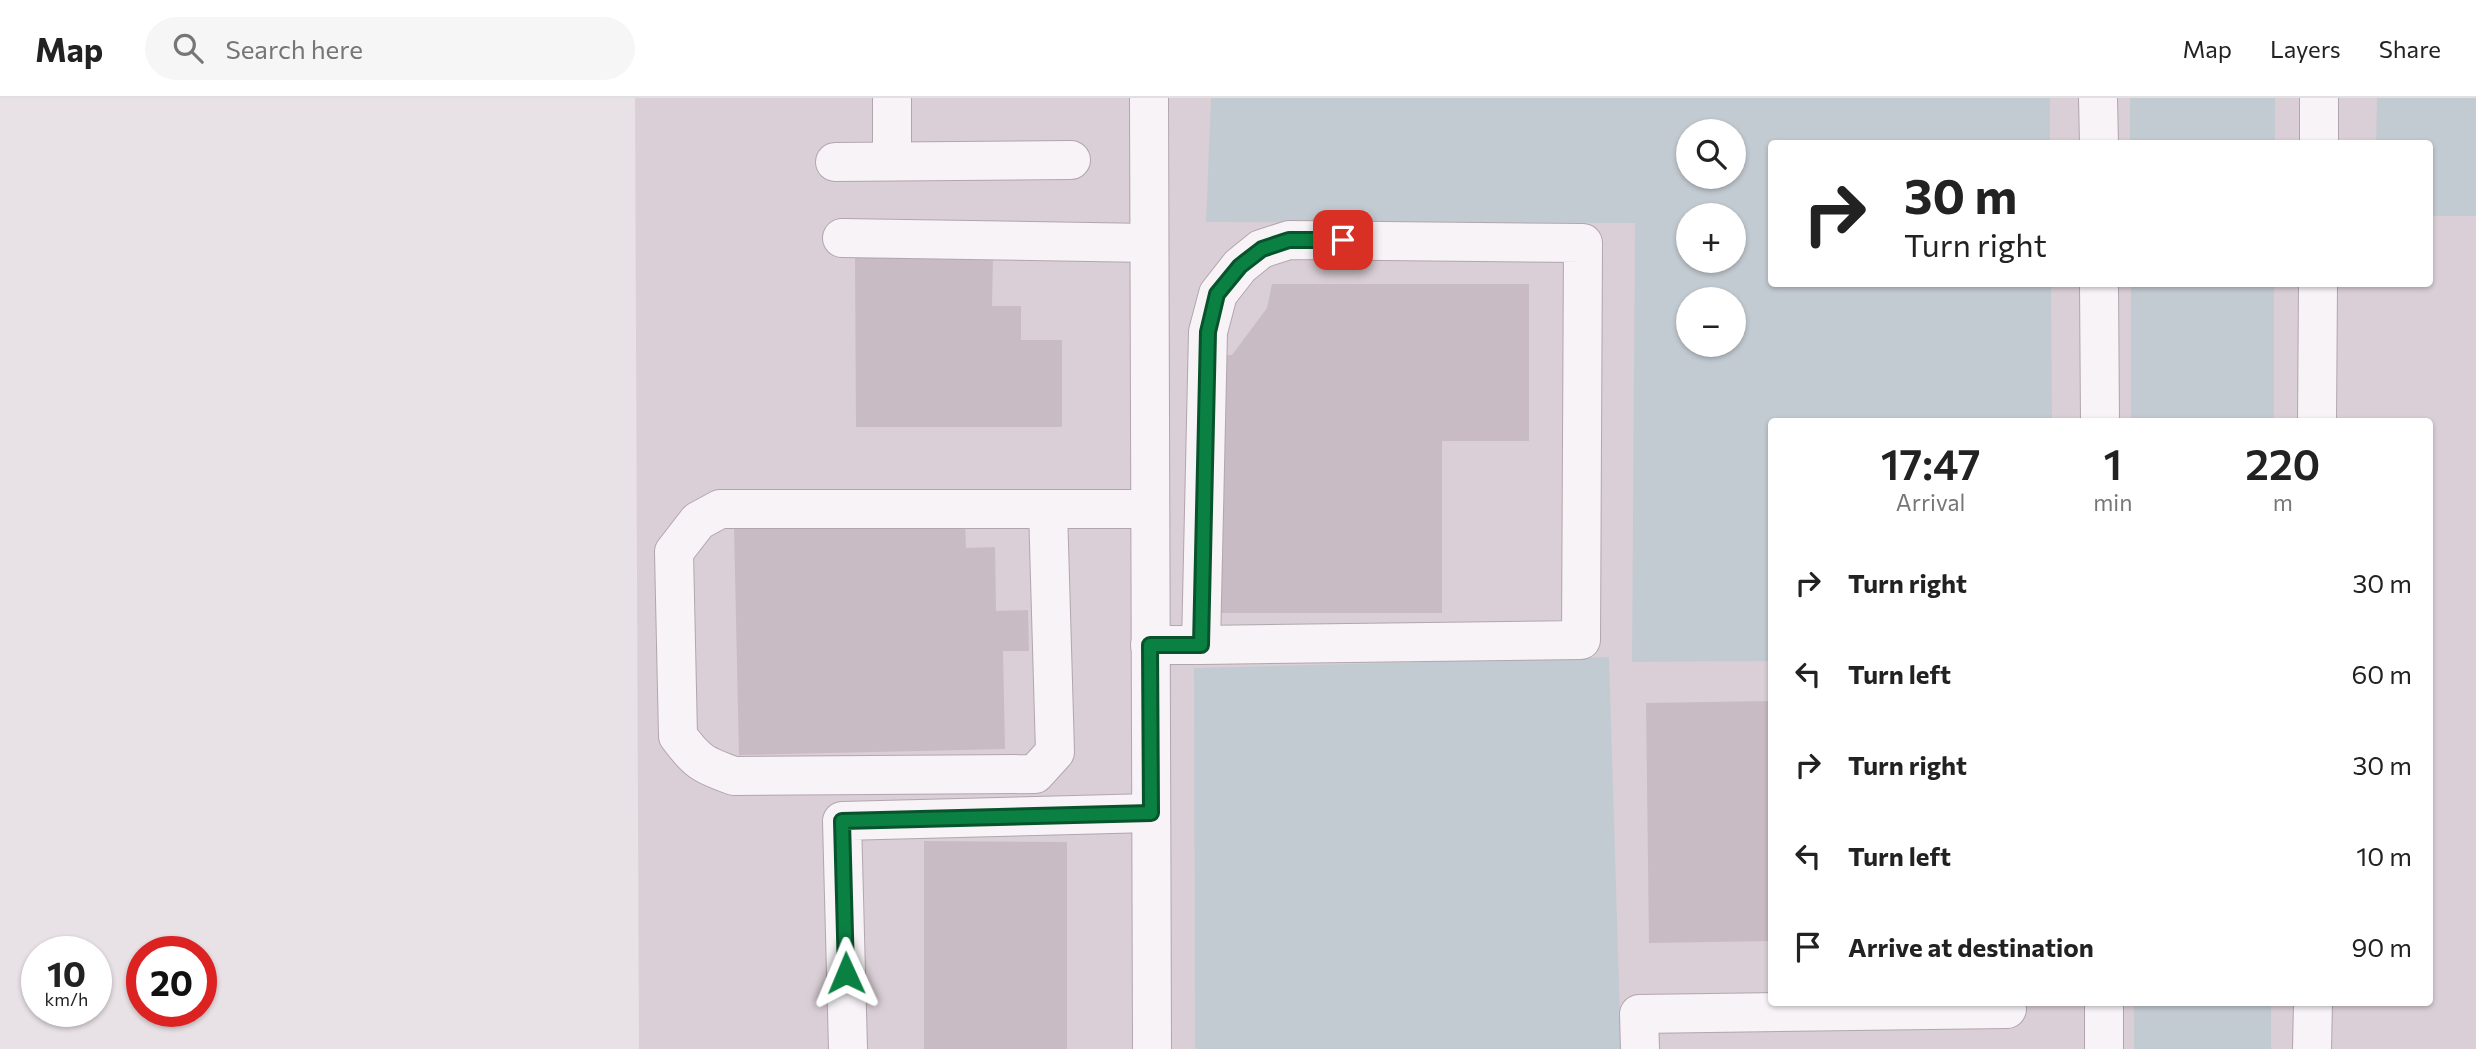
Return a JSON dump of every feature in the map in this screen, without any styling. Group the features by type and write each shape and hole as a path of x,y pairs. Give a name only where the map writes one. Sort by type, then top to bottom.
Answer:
{"street":[{"path":"892,98 892,161"},
{"path":"1149,98 1152,1049"},
{"path":"2098,98 2099,140"},
{"path":"2319,98 2319,140"},
{"path":"835,162 1071,160"},
{"path":"842,238 1149,243"},
{"path":"1150,645 1201,645 1581,640 1583,243 1289,240 1262,249 1240,266 1217,294 1208,332 1201,645"},
{"path":"2099,287 2100,418"},
{"path":"2317,418 2318,287"},
{"path":"1048,509 1055,752 1035,774 734,776 694,758 678,736 674,552 698,521 720,509 1048,509 1150,509"},
{"path":"848,1049 842,821 1151,813"},
{"path":"2104,1006 2104,1049"},
{"path":"2312,1049 2313,1006"},
{"path":"1640,1049 1639,1014 2007,1009"}],"shaded area":[{"path":"635,98 2476,98 2476,1049 639,1049"},
{"path":"1211,98 2050,98 2050,140 1768,140 1768,287 2051,287 2052,418 1768,418 1768,661 1632,662 1635,223 1206,222"},
{"path":"2130,98 2275,98 2275,140 2130,140"},
{"path":"2377,98 2476,98 2476,216 2433,216 2433,140 2376,140"},
{"path":"2131,287 2274,287 2274,418 2131,418"},
{"path":"1609,657 1621,1049 1195,1049 1194,668"},
{"path":"2134,1006 2271,1006 2271,1049 2134,1049"}],"building":[{"path":"993,255 992,306 1021,306 1021,340 1062,340 1062,427 856,427 855,256"},
{"path":"1272,284 1529,284 1529,441 1442,441 1442,613 1214,613 1213,355 1232,355 1267,308"},
{"path":"965,521 966,548 995,547 996,611 1028,610 1029,651 1003,651 1005,749 739,755 734,527"},
{"path":"1768,701 1768,941 1649,943 1646,703"},
{"path":"924,841 1067,842 1067,1049 924,1049"}],"route":[{"path":"846,973 842,821 1151,813 1150,645 1201,645 1208,332 1217,294 1240,266 1262,249 1289,240 1343,240"}]}
